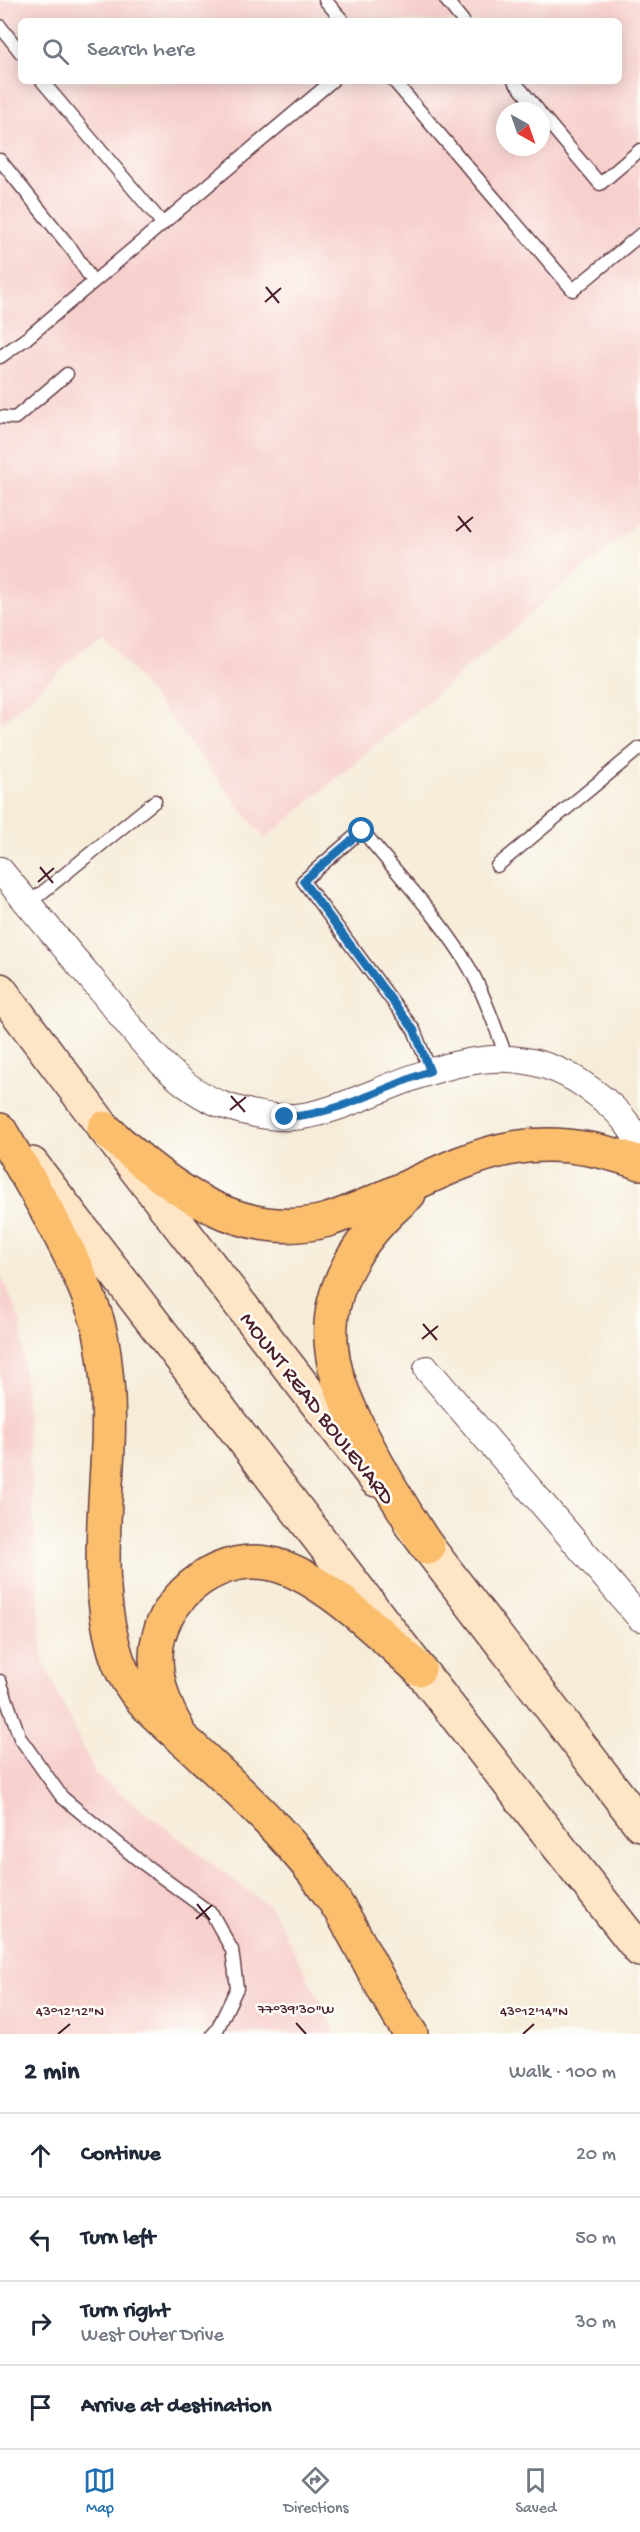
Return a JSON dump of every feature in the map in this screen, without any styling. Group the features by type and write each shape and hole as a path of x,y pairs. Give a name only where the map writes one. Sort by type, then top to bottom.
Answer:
{"highway":[{"path":"104,1128 153,1171 196,1199 229,1216 263,1225 294,1226 328,1220 450,1166 498,1149 537,1144 597,1150 640,1163"},
{"path":"0,1130 75,1269 97,1321 102,1341 108,1404 103,1564 107,1614 123,1673 140,1698 260,1812 316,1875 354,1932 408,2031"},
{"path":"428,1548 388,1486 358,1426 335,1368 331,1332 340,1281 356,1251 397,1205 450,1166"},
{"path":"193,1748 173,1722 163,1696 158,1680 157,1645 168,1616 185,1592 208,1574 222,1568 236,1564 275,1564 299,1575 361,1619 419,1670"}],"main road":[{"name":"MOUNT READ BOULEVARD","path":"0,990 640,1824"},
{"path":"0,1123 419,1670 640,1950"}],"street":[{"path":"0,870 148,1047 177,1076 206,1098 253,1114 301,1116 336,1108 430,1071 462,1062 507,1059 547,1066 577,1079 624,1119 640,1147"},
{"path":"427,1369 640,1617"}],"lane":[{"path":"325,0 340,18"},
{"path":"446,0 461,18"},
{"path":"0,26 18,49"},
{"path":"44,84 60,106 163,224"},
{"path":"0,357 27,338 328,84"},
{"path":"397,84 573,290 640,235"},
{"path":"517,84 532,102"},
{"path":"550,124 600,184 640,150"},
{"path":"0,160 73,251 93,282"},
{"path":"0,417 15,418 67,374"},
{"path":"497,866 640,748"},
{"path":"28,904 155,801"},
{"path":"430,1071 414,1030 303,881 362,831 452,941 470,969 507,1059"},
{"path":"0,1681 21,1738 62,1797 137,1859 212,1914 232,1950 237,1988 213,2034"}],"shaded area":[{"path":"0,0 640,0 640,521 265,839 102,633 0,724"},
{"path":"0,1272 21,1324 43,1661 95,1774 272,1909 337,2034 0,2034"}],"route":[{"path":"285,1117 336,1108 430,1071 414,1030 303,881 362,831"}]}
